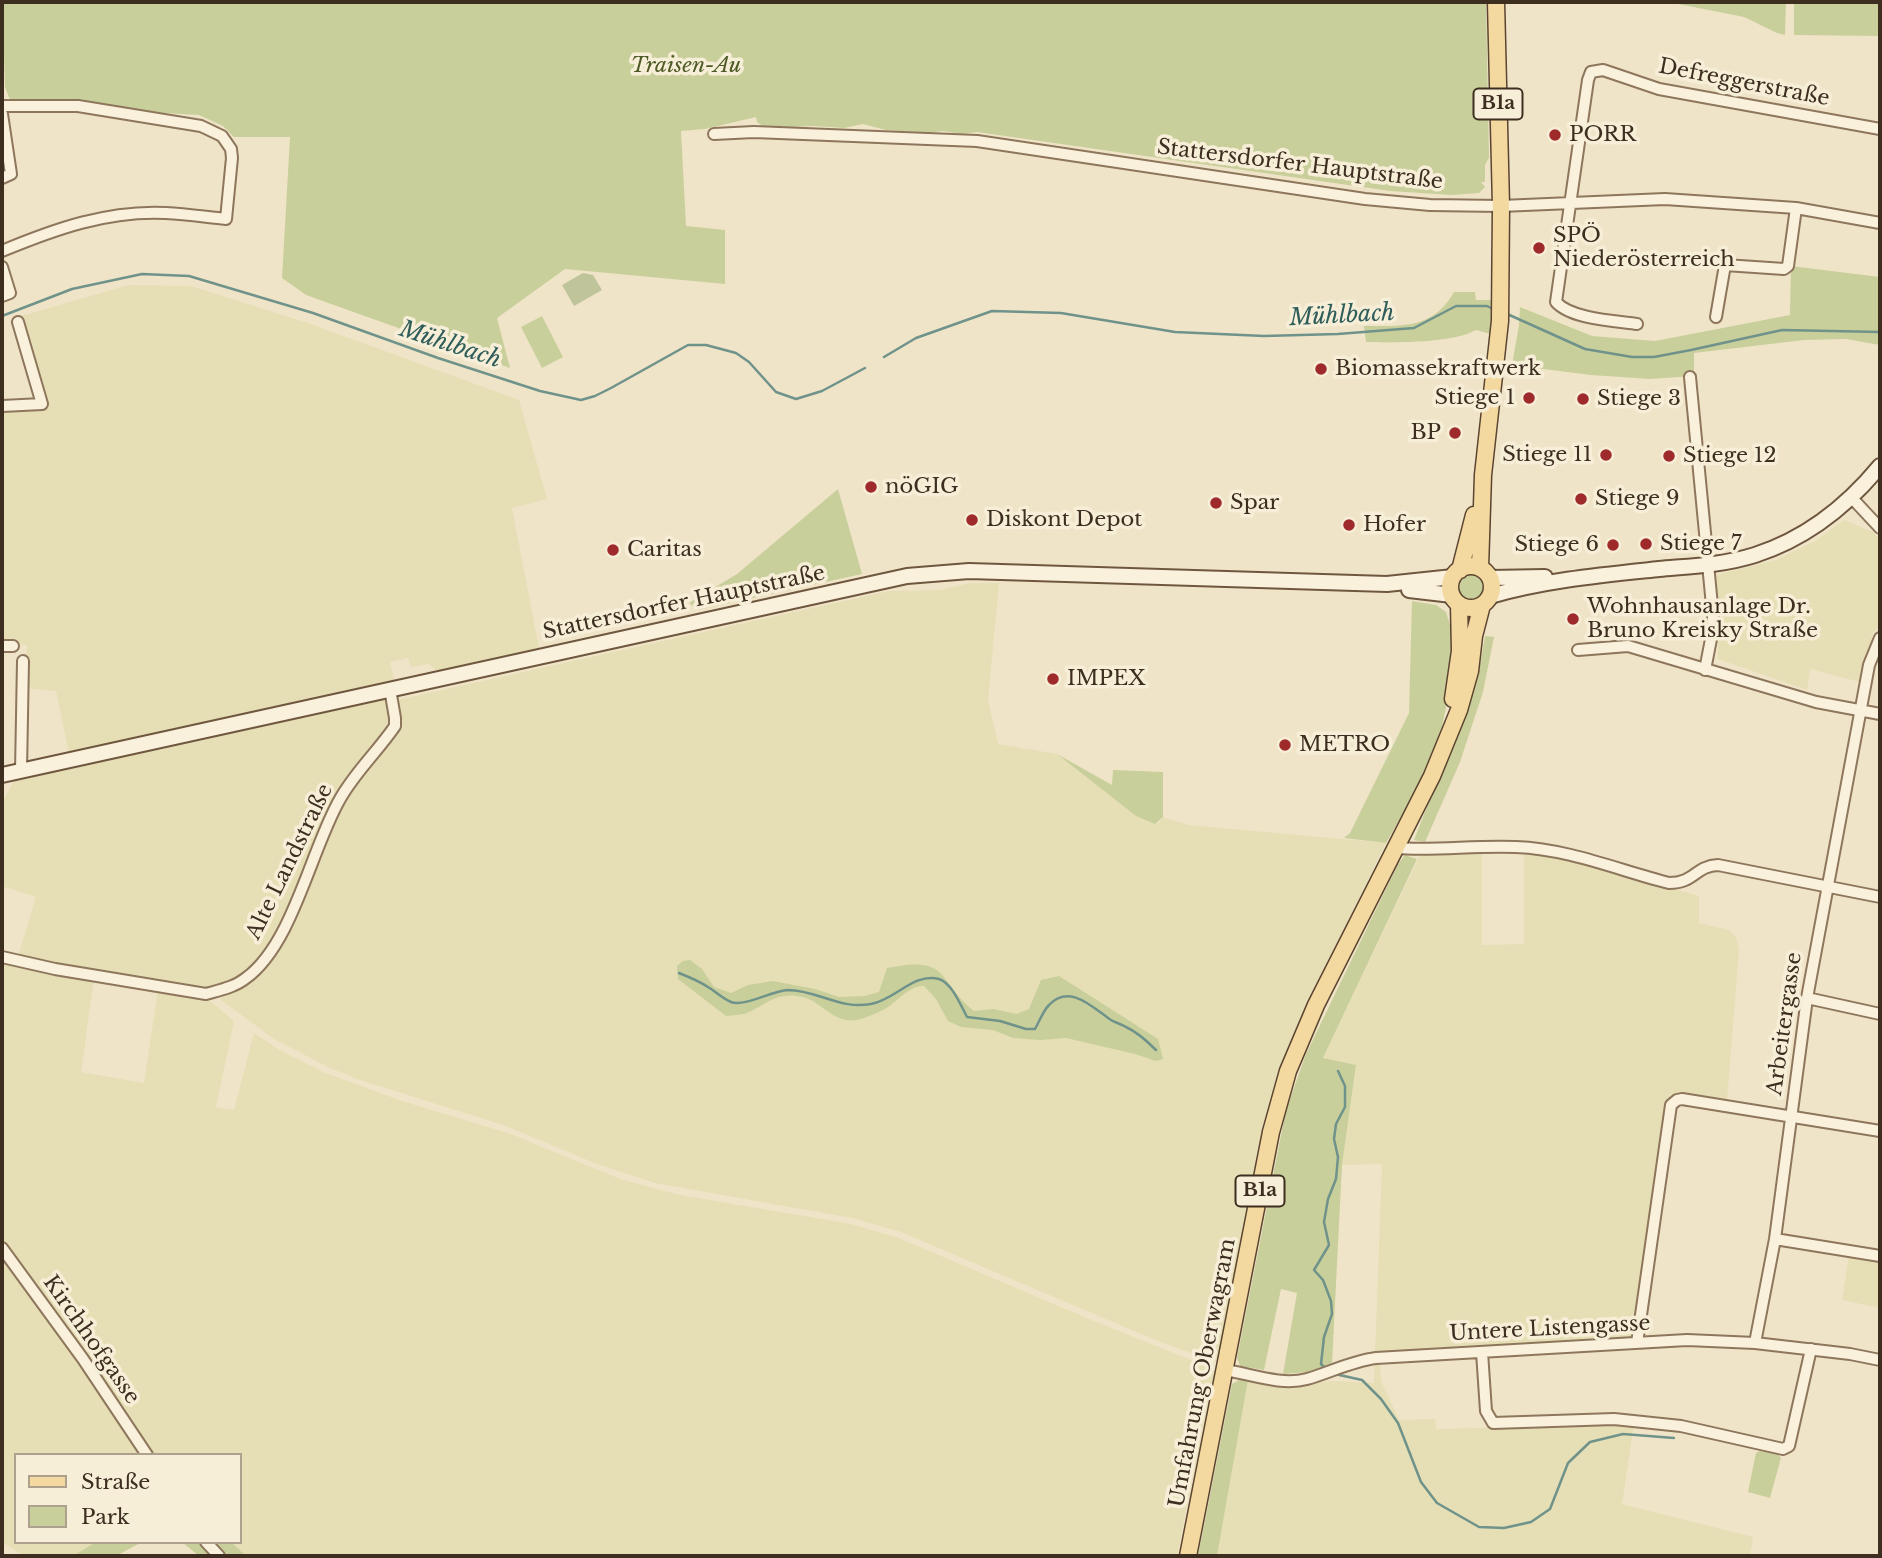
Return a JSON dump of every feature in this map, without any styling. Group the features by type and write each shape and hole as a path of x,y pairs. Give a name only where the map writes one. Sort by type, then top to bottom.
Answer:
{"main road":[{"name":"B1a","path":"1396,848 1432,776 1447,736 1470,671 1474,636 1492,584 1485,573 1483,475 1501,301 1496,2"},
{"path":"1456,599 1471,608 1561,579 1708,566 1754,555 1780,545 1824,520 1852,497 1880,466"},
{"name":"B1a","path":"1455,709 1460,651 1456,599 1451,583 1483,475"},
{"path":"1456,573 1469,566 1485,573 1561,579"},
{"name":"Stattersdorfer Hauptstraße","path":"2,775 906,576 969,571 1387,584 1456,573"},
{"name":"Stattersdorfer Hauptstraße","path":"1387,584 1456,599"},
{"name":"Umfahrung Oberwagram","path":"1188,1556 1271,1132 1288,1071 1316,1005 1396,848"}],"street":[{"name":"Defreggerstraße","path":"1570,201 1589,74 1593,71 1603,70 1659,89 1880,128"},
{"path":"2,106 78,106 201,126 222,136 231,149 232,158 226,219 165,213 107,216 51,231 2,251"},
{"path":"2,114 11,174 2,178"},
{"name":"Stattersdorfer Hauptstraße","path":"714,134 754,132 977,141 1365,199 1430,205 1501,206 1665,199 1796,208 1880,223"},
{"path":"1570,201 1556,302 1562,309 1574,314 1637,324"},
{"path":"1716,317 1725,265 1784,269 1788,266 1796,208"},
{"path":"2,267 6,295"},
{"path":"2,406 42,404 18,322"},
{"path":"1690,377 1713,616 1705,670"},
{"path":"1852,497 1880,528"},
{"name":"Arbeitergasse","path":"1755,1343 1775,1239 1807,998 1826,886 1869,665 1880,638"},
{"path":"1578,650 1628,646 1816,702 1880,714"},
{"path":"21,771 23,661"},
{"name":"Alte Landstraße","path":"2,957 55,970 206,994 245,979 269,954 291,915 339,799 357,772 395,726 390,689"},
{"path":"1396,848 1543,849 1606,863 1669,883 1680,883 1689,879 1706,865 1718,865 1880,897"},
{"path":"1807,998 1880,1014"},
{"path":"1637,1343 1671,1105 1679,1099 1880,1131"},
{"path":"1775,1239 1880,1256"},
{"name":"Kirchhofgasse","path":"2,1248 83,1359 146,1453"},
{"name":"Untere Listengasse","path":"1225,1370 1287,1380 1307,1379 1376,1358 1687,1340 1755,1343 1880,1360"},
{"path":"1482,1352 1486,1411 1493,1423 1614,1419 1681,1426 1787,1448 1811,1349"}],"shaded area":[{"path":"129,285 191,286 308,323 519,400 547,499 512,508 539,648 439,673 429,664 411,667 408,658 390,662 395,683 69,754 56,691 25,688 27,645 2,643 2,411 46,407 21,316"},
{"path":"1844,520 1873,532 1880,539 1880,626 1873,633 1860,682 1810,669 1807,690 1718,659 1716,575 1776,560 1815,541"},
{"path":"970,583 999,583 988,700 998,744 1057,754 1136,816 1158,823 1163,817 1188,825 1386,843 1307,1004 1274,1087 1217,1362 1160,1342 901,1232 852,1218 655,1183 597,1164 503,1125 357,1079 274,1039 221,1000 221,994 255,976 341,802 396,730 397,700 889,591 940,590"},
{"path":"378,698 388,701 391,724 358,767 271,943 248,972 226,984 206,989 18,957 36,897 2,886 2,803 14,781"},
{"path":"1524,852 1592,864 1699,896 1699,923 1729,930 1736,937 1739,950 1727,1101 1670,1094 1635,1340 1384,1361 1380,1366 1381,1381 1399,1420 1435,1419 1436,1429 1634,1424 1622,1504 1753,1537 1750,1556 1217,1556 1248,1380 1279,1387 1330,1381 1374,1383 1382,1164 1342,1165 1356,1066 1323,1058 1420,855 1482,853 1482,945 1524,944"},
{"path":"2,960 94,979 81,1072 144,1083 158,990 199,995 234,1021 216,1107 234,1110 254,1033 281,1051 323,1072 402,1101 511,1134 620,1179 680,1195 851,1224 896,1237 1215,1371 1177,1556 246,1556 233,1544 242,1544 242,1453 14,1453 14,1544 93,1544 73,1556 24,1556 2,1542"},
{"path":"1849,1256 1880,1261 1880,1308 1842,1300"}],"green space":[{"name":"Traisen-Au","path":"2,2 1486,2 1489,158 1485,165 1485,182 1481,182 1485,187 1479,193 1452,195 1390,191 977,132 928,133 886,130 863,124 844,128 772,128 764,127 757,122 756,117 705,129 681,131 686,226 725,230 725,284 565,269 497,318 510,368 306,295 282,278 290,137 234,137 223,126 199,115 110,105 10,100 5,87"},
{"path":"1668,2 1786,2 1785,35 1744,17"},
{"path":"1794,2 1880,2 1880,36 1794,35"},
{"path":"1791,266 1880,277 1880,345 1846,339 1804,340 1694,353 1694,376 1650,379 1512,365 1520,307 1592,336 1655,341 1790,315"},
{"path":"583,273 593,275 602,290 574,306 562,285"},
{"path":"1454,292 1475,292 1476,300 1490,300 1495,306 1494,335 1476,330 1438,340 1366,342 1364,326 1404,325 1427,319 1446,304"},
{"path":"542,316 563,357 542,368 521,327"},
{"path":"838,489 862,574 698,610 689,603 737,574"},
{"path":"1471,575 1480,578 1483,587 1480,596 1471,599 1462,596 1459,587 1462,578"},
{"path":"1412,601 1436,605 1446,612 1456,644 1452,680 1442,726 1423,778 1386,843 1344,838 1350,833 1409,713"},
{"path":"1485,636 1494,637 1483,692 1460,762 1425,842 1414,840 1478,676"},
{"path":"1057,754 1112,785 1113,770 1163,772 1163,817 1155,824 1136,816"},
{"path":"1405,855 1417,859 1323,1058 1356,1065 1342,1165 1332,1364 1308,1372 1283,1374 1297,1293 1281,1289 1264,1370 1240,1366 1237,1358 1286,1110 1306,1054 1398,864"},
{"path":"690,960 702,969 714,987 731,993 748,985 773,981 815,989 839,997 865,996 879,992 887,968 922,965 932,967 940,973 974,1011 993,1009 1017,1014 1029,1009 1041,980 1059,976 1158,1039 1163,1059 1156,1061 1066,1038 1013,1038 993,1030 961,1027 948,1021 936,999 924,986 907,992 883,1010 857,1020 842,1019 810,1000 794,996 779,997 747,1013 726,1016 678,979 677,966"},
{"path":"1241,1379 1248,1380 1217,1556 1198,1556 1232,1384"},
{"path":"1760,1451 1778,1454 1781,1458 1770,1498 1748,1492 1756,1453"},
{"path":"93,1544 138,1544 116,1556 73,1556"},
{"path":"184,1544 233,1544 246,1556 199,1556"}],"waterway":[{"name":"Mühlbach","path":"2,316 72,289 142,274 189,276 313,313 540,391 581,400 611,388 688,345 706,345 736,353 749,362 776,392 796,399 822,391 865,368"},
{"name":"Mühlbach","path":"884,357 916,338 992,311 1061,313 1175,332 1264,336 1414,328 1456,306 1487,306 1495,310"},
{"name":"Mühlbach","path":"1505,313 1585,349 1632,357 1654,357 1782,330 1880,332"},
{"path":"679,973 701,983 728,1001 737,1003 788,990 849,1004 871,1004 921,979 939,979 952,990 967,1017 1000,1021 1026,1029 1035,1029 1047,1007 1057,999 1073,997 1134,1031 1156,1050"},
{"path":"1326,1369 1321,1364 1324,1337 1332,1314 1331,1301 1323,1280 1314,1270 1329,1245 1324,1222 1328,1199 1336,1179 1336,1124 1345,1107 1345,1086 1338,1071"},
{"path":"1335,1374 1362,1380 1381,1399 1398,1423 1421,1482 1437,1503 1479,1527 1504,1528 1531,1522 1550,1509 1568,1463 1590,1442 1623,1434 1674,1438"}],"place":[{"name":"PORR","path":"1555,135"},
{"name":"SPÖ Niederösterreich","path":"1539,248"},
{"name":"Biomassekraftwerk","path":"1321,369"},
{"name":"Stiege 1","path":"1529,398"},
{"name":"Stiege 3","path":"1583,399"},
{"name":"BP","path":"1455,433"},
{"name":"Stiege 11","path":"1606,455"},
{"name":"Stiege 12","path":"1669,456"},
{"name":"nöGIG","path":"871,487"},
{"name":"Stiege 9","path":"1581,499"},
{"name":"Spar","path":"1216,503"},
{"name":"Diskont Depot","path":"972,520"},
{"name":"Hofer","path":"1349,525"},
{"name":"Stiege 7","path":"1646,544"},
{"name":"Stiege 6","path":"1613,545"},
{"name":"Caritas","path":"613,550"},
{"name":"Wohnhausanlage Dr. Bruno Kreisky Straße","path":"1573,619"},
{"name":"IMPEX","path":"1053,679"},
{"name":"METRO","path":"1285,745"}]}
